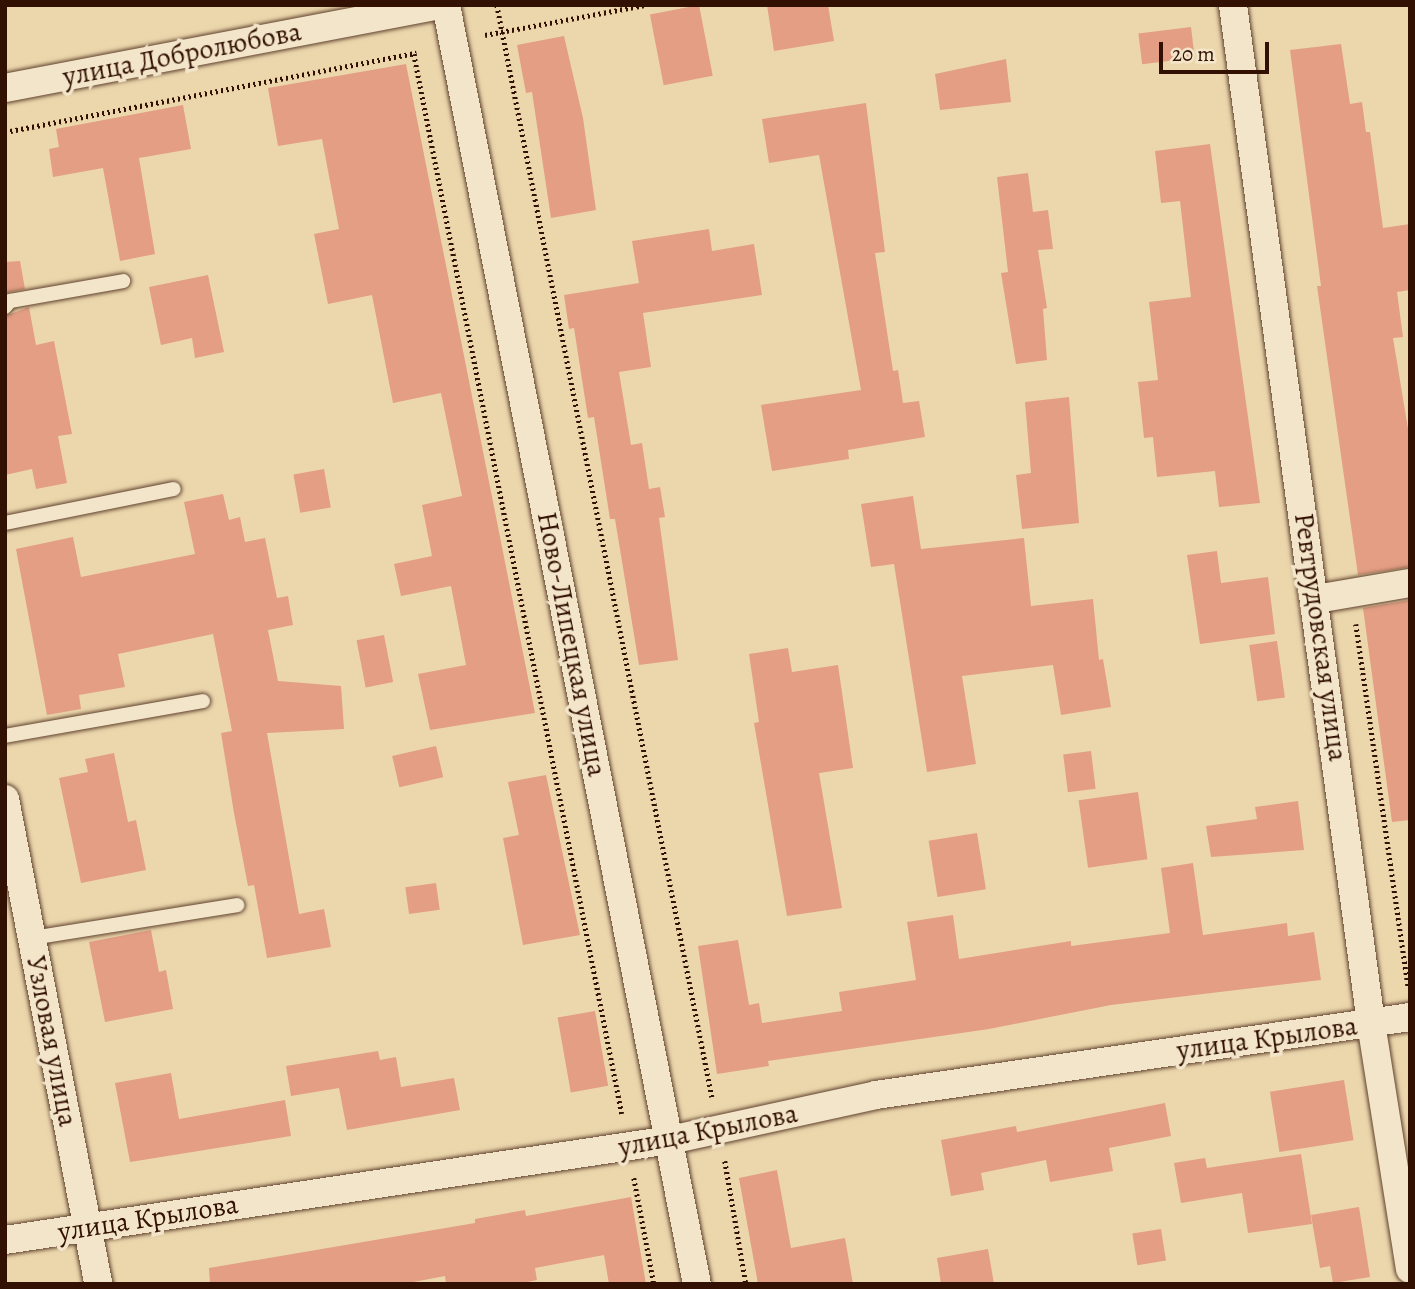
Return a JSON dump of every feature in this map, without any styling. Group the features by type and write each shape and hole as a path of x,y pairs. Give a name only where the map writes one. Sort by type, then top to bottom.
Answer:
{"street":[{"name":"Ново-Липецкая улица","path":"444,5 697,1284"},
{"name":"улица Добролюбова","path":"5,88 444,5"},
{"name":"Ревтрудовская улица","path":"1233,5 1316,599 1371,1023 1410,1269"},
{"path":"1316,599 1410,583"},
{"name":"Узловая улица","path":"5,799 98,1284"},
{"name":"улица Крылова","path":"5,1240 670,1140 876,1096 1410,1017"}],"lane":[{"path":"5,307 10,301 123,281"},
{"path":"5,523 174,489"},
{"path":"5,736 203,701"},
{"path":"32,938 237,905"}],"path":[{"path":"497,5 747,1284"},
{"path":"5,132 414,54 453,40 646,5"},
{"path":"414,54 654,1284"},
{"path":"1351,593 1410,1001"}],"building":[{"path":"699,5 713,76 664,85 650,15"},
{"path":"767,5 828,5 834,41 774,51"},
{"path":"1191,27 1195,58 1142,64 1138,33"},
{"path":"564,36 583,118 596,210 551,218 532,92 526,93 517,45"},
{"path":"1341,44 1350,104 1362,102 1366,132 1370,132 1383,228 1410,224 1410,290 1397,292 1403,337 1393,338 1410,441 1410,567 1358,575 1317,286 1321,286 1290,50"},
{"path":"1006,59 1011,102 940,110 935,74"},
{"path":"406,64 535,713 430,730 418,674 466,665 451,586 401,596 394,564 432,556 422,505 462,496 441,393 393,403 372,295 328,304 314,234 339,229 322,139 278,146 268,88"},
{"path":"866,103 885,252 875,253 893,371 898,370 903,403 919,401 925,437 848,450 849,459 772,471 761,405 861,390 819,155 769,163 762,119"},
{"path":"183,105 191,149 139,158 155,254 120,261 103,168 53,177 49,149 59,147 56,129"},
{"path":"1210,144 1260,503 1219,507 1215,471 1157,477 1153,437 1144,438 1138,382 1158,380 1149,302 1191,297 1180,201 1161,203 1155,151"},
{"path":"1028,173 1033,212 1048,210 1053,249 1038,250 1047,308 1043,309 1047,360 1016,364 1001,273 1008,272 997,177"},
{"path":"709,229 712,251 754,244 762,295 643,313 651,367 619,372 631,445 642,443 649,489 660,487 665,517 659,518 678,660 639,665 615,519 610,519 594,417 588,418 574,328 569,329 564,295 639,283 632,241"},
{"path":"20,261 25,289 5,293 5,262"},
{"path":"208,275 224,352 195,358 192,338 161,345 149,287"},
{"path":"29,307 36,345 54,341 72,434 58,436 67,483 36,489 32,469 5,475 5,316"},
{"path":"1069,397 1079,523 1022,529 1016,475 1031,473 1025,402"},
{"path":"324,469 331,507 300,513 293,474"},
{"path":"223,494 229,520 240,517 245,542 265,538 277,598 288,596 293,625 268,630 278,681 341,686 344,729 267,733 299,914 324,909 331,947 267,958 254,885 248,886 234,813 221,733 232,731 213,634 118,654 125,687 79,695 81,709 47,715 16,549 73,537 81,577 195,554 184,502"},
{"path":"913,496 921,549 1024,538 1031,606 1093,599 1099,660 1103,659 1111,707 1061,715 1053,665 962,676 976,764 927,772 894,564 871,567 861,504"},
{"path":"1217,551 1221,583 1268,577 1275,634 1200,644 1187,555"},
{"path":"1410,600 1410,820 1392,822 1363,608"},
{"path":"384,635 393,682 366,687 357,640"},
{"path":"1277,641 1285,697 1257,701 1249,645"},
{"path":"788,648 792,672 838,665 853,768 819,773 842,908 787,916 754,723 759,722 749,654"},
{"path":"436,746 443,777 399,787 392,756"},
{"path":"1091,751 1096,789 1068,792 1063,754"},
{"path":"114,753 128,822 136,820 146,870 81,883 59,778 88,772 85,759"},
{"path":"546,775 580,935 523,945 503,838 519,835 508,782"},
{"path":"1138,792 1147,859 1088,868 1079,800"},
{"path":"1298,801 1304,850 1211,857 1206,826 1257,819 1255,807"},
{"path":"977,833 986,889 938,897 929,841"},
{"path":"1193,863 1203,935 1287,923 1288,936 1314,932 1321,980 1111,1005 989,1029 768,1061 769,1066 717,1074 698,946 738,940 749,1005 759,1003 762,1023 842,1011 839,992 916,980 907,922 953,915 959,959 1071,941 1071,946 1170,933 1161,868"},
{"path":"436,883 440,910 409,914 405,887"},
{"path":"151,930 159,972 166,970 173,1009 105,1022 89,942"},
{"path":"595,1011 608,1086 571,1092 558,1018"},
{"path":"378,1051 380,1060 396,1057 401,1087 454,1078 460,1110 347,1130 339,1088 291,1096 286,1066"},
{"path":"171,1073 179,1119 285,1100 291,1136 130,1162 115,1083"},
{"path":"1344,1080 1354,1140 1279,1152 1270,1092"},
{"path":"1165,1103 1171,1136 1109,1148 1113,1171 1050,1182 1046,1160 981,1173 984,1190 951,1196 941,1140 1016,1126 1017,1132"},
{"path":"1301,1154 1312,1224 1248,1233 1242,1193 1181,1203 1174,1163 1205,1158 1207,1168"},
{"path":"777,1170 791,1248 845,1238 853,1284 758,1284 739,1178"},
{"path":"631,1197 646,1284 609,1284 604,1255 535,1268 537,1280 518,1284 446,1284 445,1276 403,1284 210,1284 209,1268 475,1223 475,1219 525,1210 526,1216"},
{"path":"1359,1207 1370,1277 1333,1283 1330,1266 1320,1268 1311,1215"},
{"path":"1161,1229 1166,1261 1137,1265 1132,1234"},
{"path":"988,1249 994,1284 941,1284 937,1258"}]}
